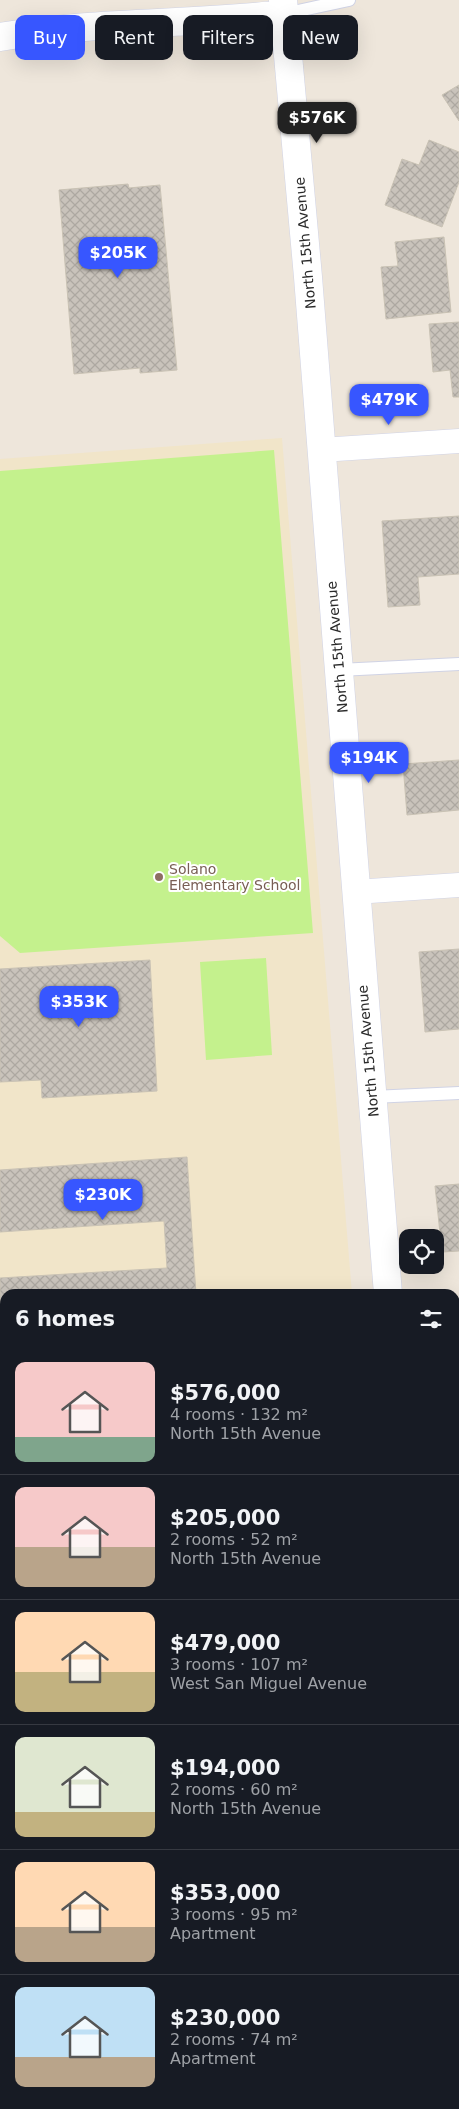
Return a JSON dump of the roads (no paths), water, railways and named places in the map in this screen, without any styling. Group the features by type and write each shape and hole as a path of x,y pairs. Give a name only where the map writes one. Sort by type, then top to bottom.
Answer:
{"street":[{"path":"0,37 68,28 232,20 284,7"},
{"name":"North 15th Avenue","path":"284,7 308,277 388,1289"},
{"path":"321,450 459,441"},
{"path":"355,892 459,885"}],"lane":[{"path":"284,7 349,0"},
{"path":"339,670 459,664"},
{"path":"372,1097 459,1093"}],"place":[{"name":"Solano Elementary School","path":"159,877"}]}
